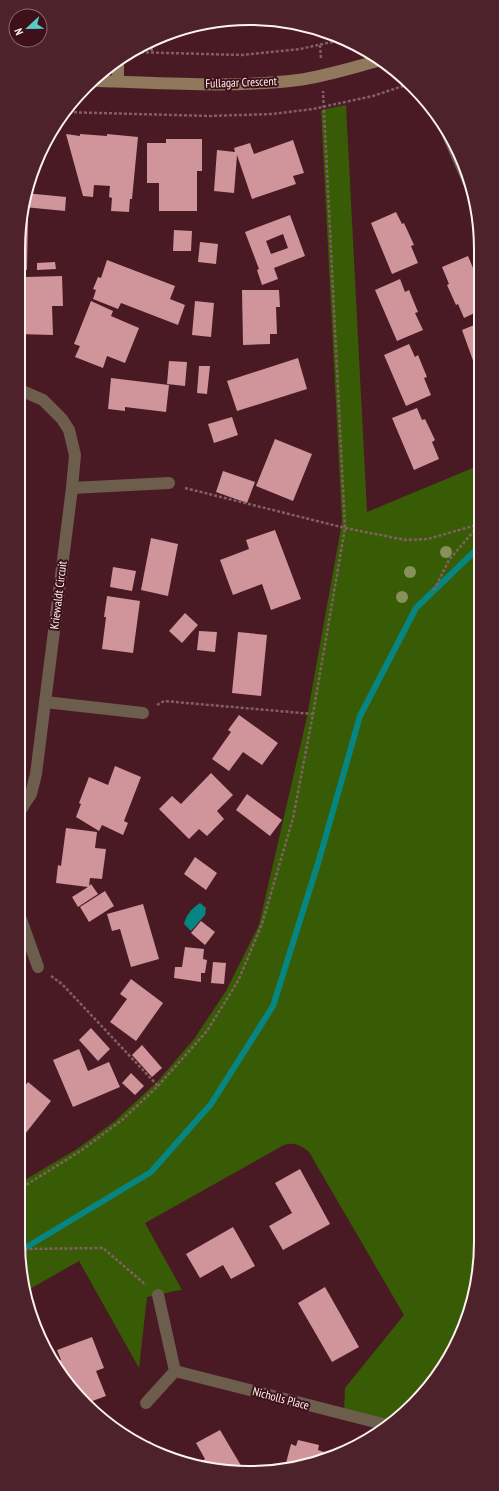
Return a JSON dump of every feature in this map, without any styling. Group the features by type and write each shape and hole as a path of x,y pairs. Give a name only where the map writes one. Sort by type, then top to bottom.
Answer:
{"street":[{"name":"Fullagar Crescent","path":"101,81 242,84 299,80 326,75 373,62"},
{"path":"118,68 118,81"},
{"name":"Kriewaldt Circuit","path":"25,392 43,400 62,419 69,430 75,455 36,774 31,794 25,803"},
{"path":"72,488 169,483"},
{"path":"45,702 143,713"},
{"path":"25,931 38,967"},
{"path":"146,1403 175,1371 158,1295"},
{"name":"Nicholls Place","path":"175,1371 380,1424"}],"path":[{"path":"142,53 242,55 300,49 334,42"},
{"path":"151,47 152,53"},
{"path":"72,112 209,116 272,114 323,107 373,96 403,86"},
{"path":"25,1186 82,1150 122,1120 158,1086 207,1031 238,981 262,924 292,818 313,714 345,528 323,107"},
{"path":"169,483 193,491 345,528 406,540 428,539 474,526"},
{"path":"434,590 450,560 474,531"},
{"path":"143,713 164,701 313,714"},
{"path":"38,967 62,984 158,1086"},
{"path":"25,1249 103,1248 158,1295"}],"green space":[{"path":"346,105 367,512 474,467 474,1256 470,1285 462,1314 444,1354 418,1390 398,1410 381,1423 344,1414 345,1388 404,1315 309,1152 300,1146 294,1144 284,1145 145,1223 182,1290 147,1297 139,1368 79,1261 30,1289 25,1256 25,1180 77,1149 115,1121 158,1081 194,1039 226,991 259,925 307,717 342,522 321,110"}],"water":[{"path":"200,903 206,908 205,915 191,931 184,924 190,912"}],"building":[{"path":"66,134 80,136 80,134 107,136 107,134 138,137 132,199 130,199 129,212 111,211 112,198 109,197 110,186 94,185 93,197 83,196"},
{"path":"166,139 202,139 202,171 197,171 197,211 159,211 159,183 147,183 147,143 166,143"},
{"path":"293,140 304,173 293,176 296,184 252,199 237,155 234,193 214,191 217,150 235,152 234,148 250,143 254,154"},
{"path":"32,194 66,197 65,211 29,207"},
{"path":"396,212 402,224 404,223 414,245 411,246 418,263 392,274 371,223"},
{"path":"290,215 305,256 274,268 278,279 262,285 257,270 259,269 245,232","holes":["283,234 288,248 271,254 266,241"]},
{"path":"28,220 27,270 25,270 25,235"},
{"path":"174,230 192,231 191,251 173,251"},
{"path":"200,242 218,244 216,264 198,262"},
{"path":"468,256 474,270 474,313 464,318 447,285 449,284 442,267"},
{"path":"107,260 175,286 170,299 185,305 178,325 121,303 118,309 93,299 96,290 93,289 98,277 101,278"},
{"path":"55,262 56,269 37,270 37,263"},
{"path":"62,276 63,306 52,306 53,335 25,334 26,277"},
{"path":"400,279 405,292 409,290 418,312 415,313 423,330 397,341 375,290"},
{"path":"242,290 279,290 280,307 276,307 277,334 270,334 270,344 243,345"},
{"path":"91,301 113,311 111,316 139,328 125,363 107,356 103,368 75,357 80,346 74,344"},
{"path":"195,301 214,303 211,337 192,335"},
{"path":"474,325 474,363 462,330"},
{"path":"409,344 415,357 418,355 427,377 424,378 431,395 406,406 384,355"},
{"path":"298,358 307,389 237,411 227,381"},
{"path":"169,361 187,362 185,386 167,384"},
{"path":"199,366 210,366 207,394 197,393"},
{"path":"111,378 169,385 166,412 125,407 125,411 108,409"},
{"path":"417,408 422,420 425,419 435,440 432,442 439,459 414,470 392,418"},
{"path":"232,417 238,435 214,443 208,424"},
{"path":"275,439 312,454 293,501 256,486"},
{"path":"223,471 255,482 247,503 216,492"},
{"path":"275,530 301,599 271,610 262,584 233,595 220,560 249,549 246,540"},
{"path":"151,538 178,544 168,596 141,590"},
{"path":"113,567 136,571 132,591 110,587"},
{"path":"107,596 140,601 133,653 102,649"},
{"path":"185,613 198,625 182,643 169,631"},
{"path":"199,631 217,632 215,652 197,650"},
{"path":"238,632 267,635 261,696 232,693"},
{"path":"239,715 278,743 262,765 243,752 229,771 212,759 231,732 228,730"},
{"path":"115,766 141,777 124,821 128,823 123,835 102,825 99,831 76,817 81,804 79,803 89,777 108,785"},
{"path":"211,773 233,795 217,811 224,819 207,836 199,829 189,839 159,809 172,796 181,804"},
{"path":"247,794 282,820 270,836 236,810"},
{"path":"66,828 97,832 95,848 106,849 102,879 90,878 89,886 91,884 98,894 78,907 72,897 88,887 56,883 58,865 61,866"},
{"path":"195,857 217,873 206,890 184,874"},
{"path":"105,891 114,906 89,922 80,907"},
{"path":"143,904 159,959 131,967 120,929 112,931 107,914"},
{"path":"201,921 215,932 205,945 191,933"},
{"path":"185,947 204,949 203,959 207,960 205,973 201,973 201,982 174,978 175,967 182,967"},
{"path":"213,962 226,963 224,984 211,983"},
{"path":"131,979 163,1003 136,1041 110,1022 127,999 120,994"},
{"path":"91,1028 110,1049 98,1061 79,1040"},
{"path":"142,1045 162,1068 152,1077 132,1055"},
{"path":"79,1049 88,1071 109,1062 120,1087 73,1107 53,1060"},
{"path":"131,1073 144,1086 135,1095 122,1083"},
{"path":"28,1082 51,1101 25,1134 25,1086"},
{"path":"300,1169 330,1224 283,1250 269,1226 292,1213 275,1183"},
{"path":"233,1227 255,1266 231,1279 223,1265 200,1278 186,1254"},
{"path":"325,1287 359,1347 332,1362 298,1303"},
{"path":"92,1337 104,1368 96,1371 106,1396 92,1401 71,1378 59,1361 61,1360 57,1350"},
{"path":"220,1430 241,1466 202,1461 205,1459 196,1443"},
{"path":"298,1440 319,1445 318,1450 326,1453 286,1463 291,1444 296,1446"}],"waterway":[{"path":"25,1248 151,1172 211,1104 273,1006 319,860 360,716 416,608 474,552"}]}
